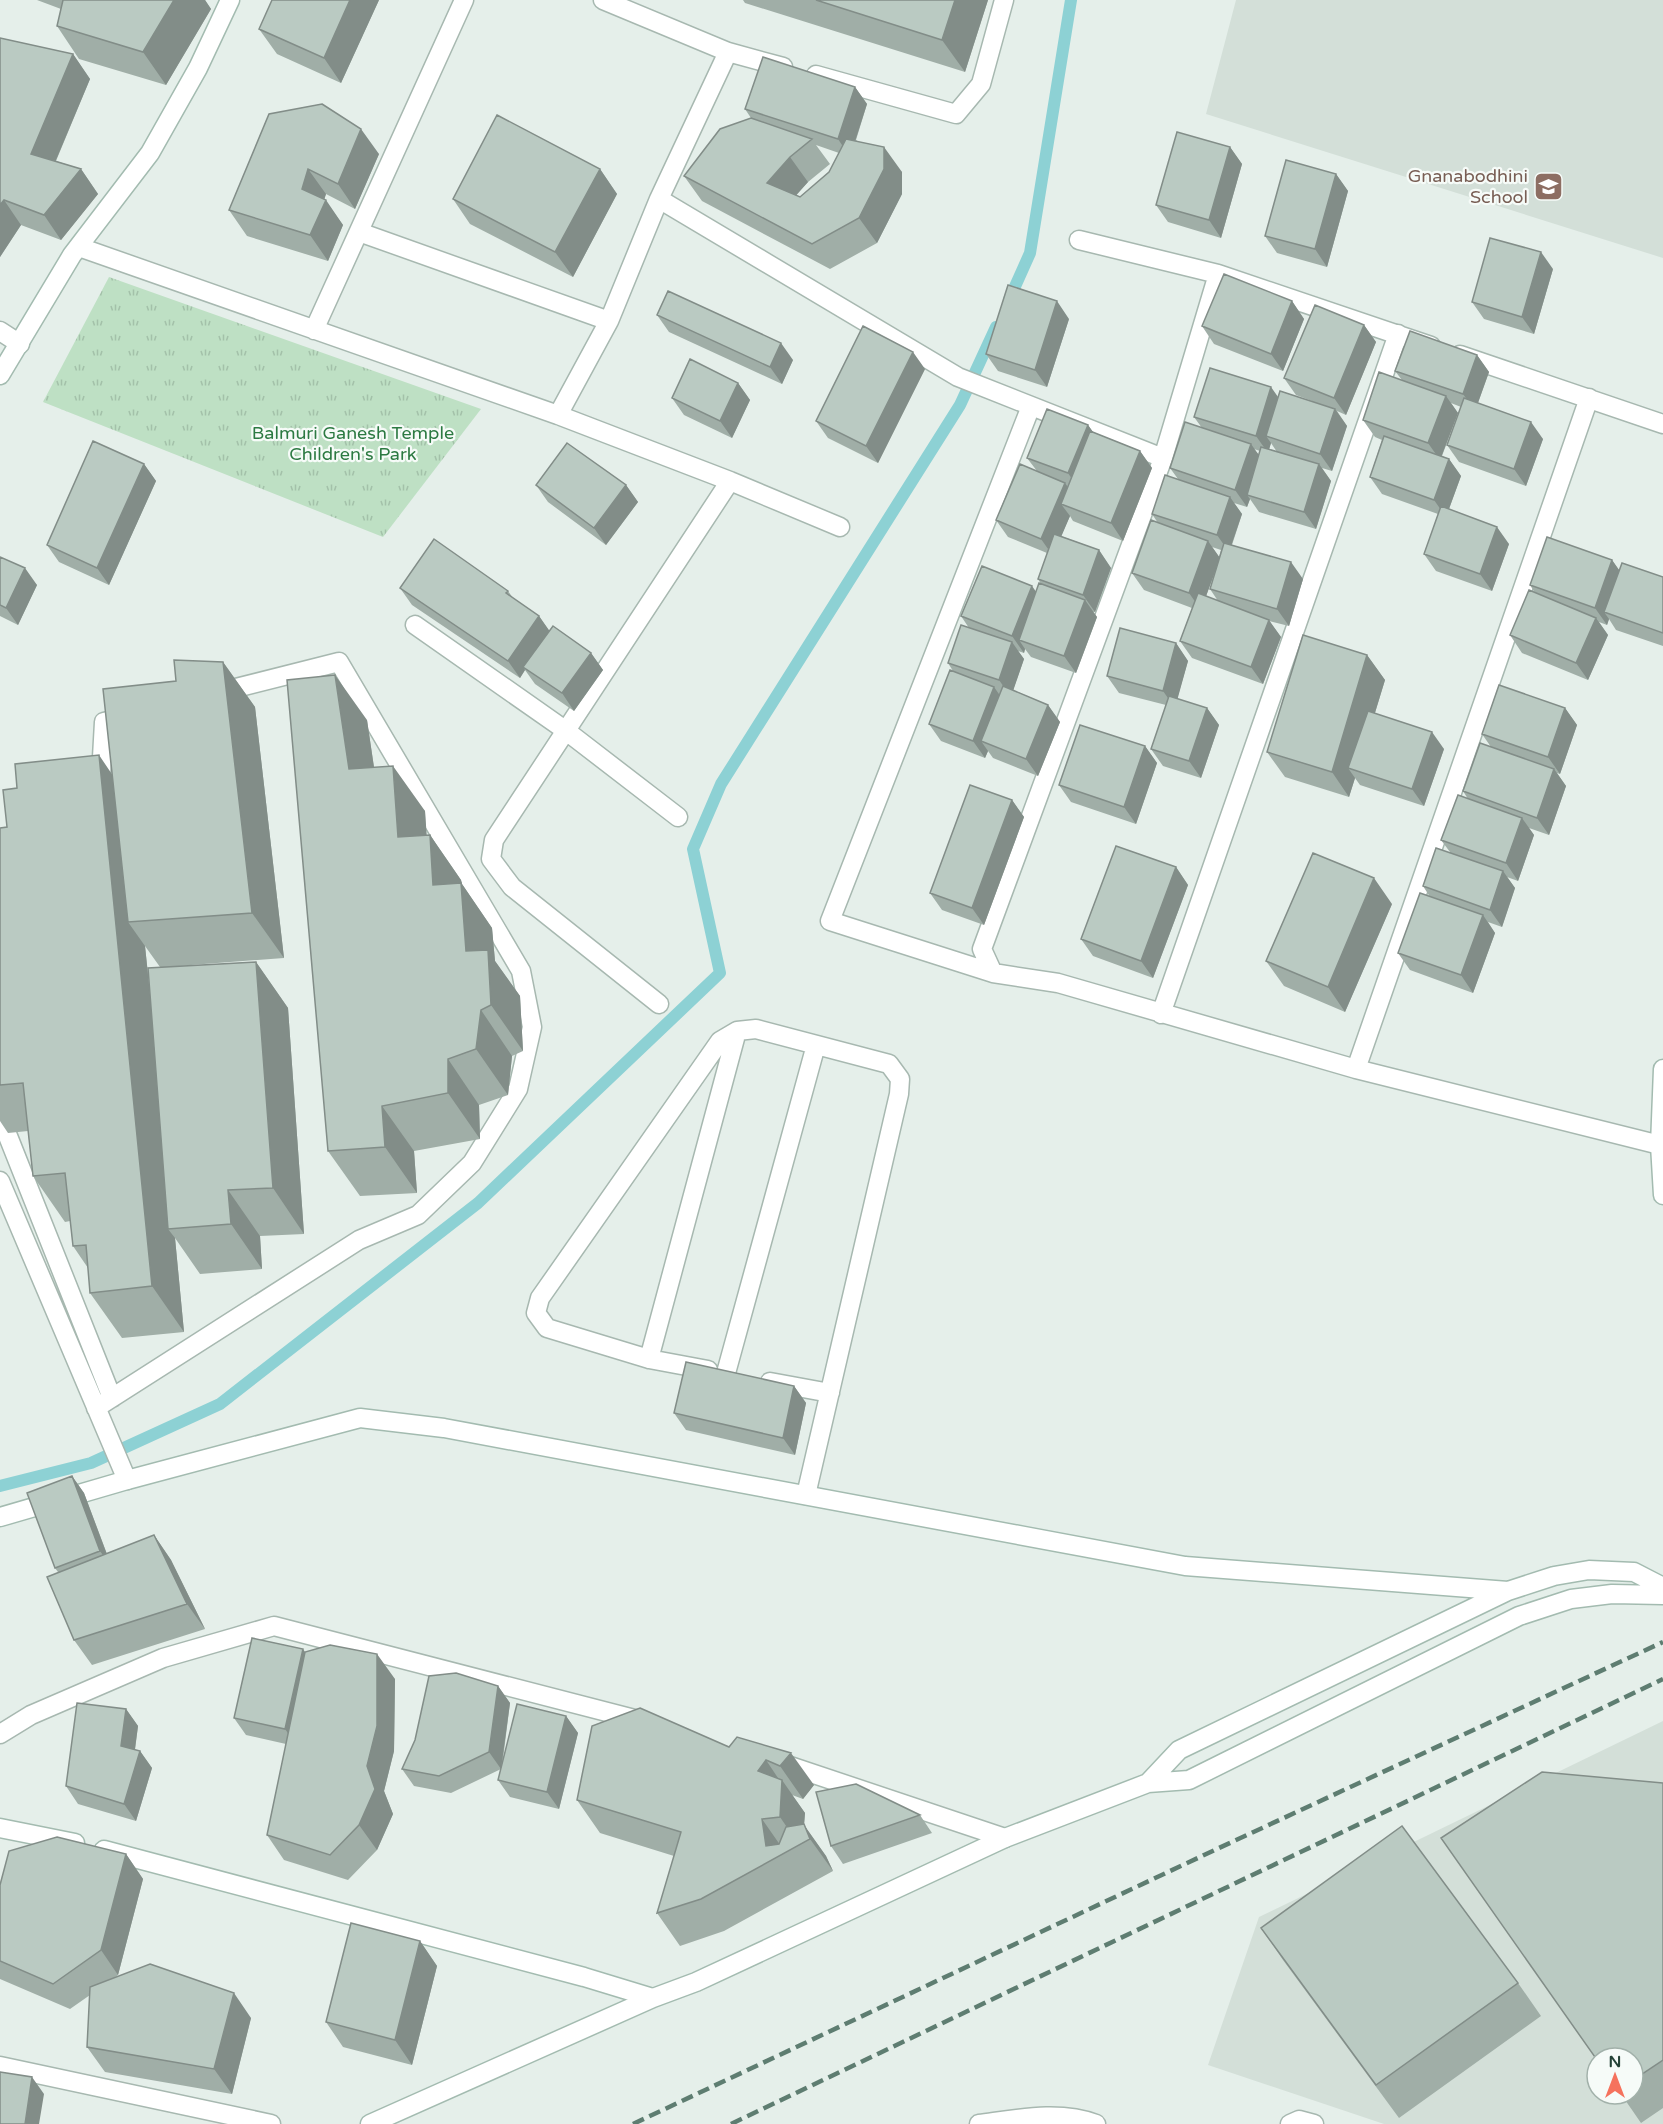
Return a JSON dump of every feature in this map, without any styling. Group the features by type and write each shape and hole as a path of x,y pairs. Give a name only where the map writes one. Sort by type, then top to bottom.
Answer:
{"street":[{"path":"0,375 79,247 150,153 198,68 231,0"},
{"path":"314,330 464,0"},
{"path":"603,0 728,52 956,114 981,84 1004,0"},
{"path":"558,415 609,321 659,199 728,52"},
{"path":"659,199 958,377 1162,458"},
{"path":"359,232 609,321"},
{"path":"1079,240 1218,274 1663,424"},
{"path":"79,247 558,415 730,481 840,527"},
{"path":"993,973 982,949 1162,458 1218,274"},
{"path":"0,331 20,344"},
{"path":"1161,1014 1398,334"},
{"path":"1356,1069 1589,398"},
{"path":"1031,406 830,921 993,973 1059,983 1356,1069 1660,1145"},
{"path":"659,1004 512,887 491,860 494,840 730,481"},
{"path":"415,625 565,730 678,817"},
{"path":"104,1403 359,1240 418,1215 472,1163 518,1089 532,1028 521,971 339,663 202,697"},
{"path":"81,786 101,775 104,722 148,711"},
{"path":"806,1495 830,1393 899,1094 900,1079 889,1064 756,1029 737,1031 720,1041 540,1298 536,1313 547,1328 649,1359 830,1393"},
{"path":"649,1359 737,1031"},
{"path":"737,1376 816,1045"},
{"path":"1663,1069 1660,1145 1663,1195"},
{"path":"0,1116 104,1403 114,1448 125,1475"},
{"path":"0,1181 104,1403"},
{"path":"0,1517 125,1475 360,1418 444,1428 1185,1566 1508,1591"},
{"path":"1148,1783 1179,1750 1508,1591 1554,1576 1589,1570 1634,1572 1663,1587"},
{"path":"370,2124 653,1998 696,1982 1005,1838 1148,1783 1189,1780 1519,1616 1571,1599 1612,1594 1663,1595"},
{"path":"0,1734 31,1715 163,1658 274,1626 659,1726"},
{"path":"760,1756 1005,1838"},
{"path":"0,1828 89,1846 584,1977 653,1998"},
{"path":"0,2066 271,2124"},
{"path":"979,2124 1033,2117 1066,2117 1096,2124"},
{"path":"1290,2124 1299,2120 1314,2124"}],"shaded area":[{"name":"Gnanabodhini School","path":"1236,0 1663,0 1663,258 1206,114"},
{"path":"1663,1721 1663,2124 1384,2124 1208,2065 1259,1917"}],"green space":[{"name":"Balmuri Ganesh Temple Children's Park","path":"109,277 481,409 383,537 43,402"}],"building":[{"path":"63,0 174,0 143,52 57,26"},
{"path":"272,0 350,0 324,58 259,29"},
{"path":"816,0 955,0 942,40"},
{"path":"0,38 73,54 31,154 81,169 44,215 4,200 0,205"},
{"path":"763,57 855,87 838,139 745,109"},
{"path":"322,104 361,129 338,184 308,169 302,189 326,200 310,235 229,210 269,114"},
{"path":"497,115 600,169 555,252 453,199"},
{"path":"751,118 812,139 790,157 767,183 800,197 829,172 846,139 884,147 884,169 859,218 812,244 684,176 720,129"},
{"path":"1177,132 1230,147 1209,220 1156,205"},
{"path":"1286,160 1336,174 1315,249 1265,236"},
{"path":"1490,238 1541,252 1522,317 1472,302"},
{"path":"1224,274 1292,301 1271,354 1202,326"},
{"path":"1008,285 1057,301 1035,370 986,354"},
{"path":"668,291 781,343 770,367 657,315"},
{"path":"1315,305 1364,325 1334,398 1284,378"},
{"path":"863,326 913,352 866,446 816,421"},
{"path":"1410,331 1477,355 1463,394 1395,371"},
{"path":"690,359 738,383 720,421 672,398"},
{"path":"1210,368 1271,387 1256,436 1194,417"},
{"path":"1379,372 1446,396 1428,443 1363,420"},
{"path":"1280,391 1335,409 1320,454 1266,436"},
{"path":"1464,398 1531,422 1514,469 1447,445"},
{"path":"1047,409 1088,425 1068,473 1027,458"},
{"path":"1185,422 1251,444 1235,490 1170,468"},
{"path":"1090,431 1140,451 1111,523 1061,504"},
{"path":"1384,436 1449,459 1434,500 1370,477"},
{"path":"93,441 144,464 97,568 47,545"},
{"path":"567,443 626,485 594,528 536,485"},
{"path":"1261,447 1319,464 1304,512 1247,495"},
{"path":"1020,464 1065,483 1041,539 996,520"},
{"path":"1165,475 1230,497 1217,535 1152,514"},
{"path":"1441,506 1497,527 1480,574 1424,554"},
{"path":"1151,520 1208,541 1189,593 1132,573"},
{"path":"1054,534 1099,550 1083,595 1038,579"},
{"path":"1547,537 1612,560 1595,608 1530,585"},
{"path":"434,539 508,591 506,593 539,616 508,661 400,588"},
{"path":"1224,543 1291,562 1277,609 1210,589"},
{"path":"0,557 25,568 6,608 0,605"},
{"path":"1622,563 1663,577 1663,633 1604,612"},
{"path":"982,566 1032,586 1012,636 961,616"},
{"path":"1039,583 1085,600 1064,656 1019,640"},
{"path":"1529,590 1596,618 1576,663 1510,635"},
{"path":"1198,593 1269,620 1251,667 1180,641"},
{"path":"961,625 1012,642 999,680 948,663"},
{"path":"553,626 591,653 562,693 523,667"},
{"path":"1120,628 1176,643 1163,691 1107,676"},
{"path":"1303,635 1367,655 1332,772 1267,752"},
{"path":"174,660 223,662 252,913 128,922 103,689 176,681"},
{"path":"950,670 994,687 973,741 929,724"},
{"path":"335,675 349,769 393,766 398,837 430,835 433,885 461,883 466,951 488,950 491,1005 481,1010 476,1049 448,1059 448,1093 382,1106 385,1147 328,1151 287,680"},
{"path":"1499,685 1565,708 1548,757 1482,734"},
{"path":"1003,686 1048,705 1026,759 981,741"},
{"path":"1169,696 1207,708 1189,761 1151,749"},
{"path":"1368,711 1432,732 1412,789 1348,768"},
{"path":"1080,725 1145,746 1124,807 1059,785"},
{"path":"1480,743 1554,769 1537,818 1463,791"},
{"path":"99,755 152,1286 90,1293 86,1245 73,1246 65,1173 33,1176 23,1083 0,1085 0,828 7,827 3,790 17,788 15,764"},
{"path":"970,785 1012,800 972,908 930,893"},
{"path":"1458,795 1522,818 1506,863 1441,840"},
{"path":"1116,846 1176,867 1141,961 1081,939"},
{"path":"1436,848 1503,871 1490,910 1423,886"},
{"path":"1313,853 1374,878 1328,987 1266,961"},
{"path":"1420,893 1483,915 1461,975 1398,953"},
{"path":"256,962 273,1188 228,1190 231,1224 168,1229 148,968"},
{"path":"686,1362 794,1386 783,1438 674,1413"},
{"path":"72,1476 100,1551 55,1568 27,1493"},
{"path":"154,1535 187,1604 74,1640 47,1577"},
{"path":"252,1638 303,1649 285,1729 234,1718"},
{"path":"330,1645 377,1654 377,1726 367,1766 375,1789 359,1825 330,1855 267,1835 305,1652"},
{"path":"456,1673 498,1686 489,1752 439,1776 402,1769 415,1740 429,1676"},
{"path":"77,1703 126,1709 121,1746 140,1751 124,1804 66,1786"},
{"path":"517,1704 566,1716 547,1792 498,1780"},
{"path":"640,1708 729,1747 737,1737 791,1753 780,1766 766,1760 758,1771 782,1780 780,1817 762,1819 766,1846 779,1844 786,1827 804,1824 810,1839 701,1899 657,1913 681,1832 577,1800 592,1726"},
{"path":"1542,1772 1663,1783 1663,2060 1645,2072 1645,2046 1587,2046 1441,1838"},
{"path":"856,1784 920,1815 831,1846 816,1792"},
{"path":"1402,1826 1518,1983 1376,2085 1261,1928"},
{"path":"57,1837 126,1854 101,1950 53,1984 0,1961 0,1885 9,1851"},
{"path":"351,1923 420,1941 395,2040 326,2022"},
{"path":"150,1964 234,1993 214,2069 87,2047 90,1987"},
{"path":"0,2072 32,2077 25,2124 0,2124"}],"waterway":[{"path":"1009,300 1030,253 1071,0"},
{"path":"0,1486 91,1463 220,1404 478,1203 720,973 693,849 721,784 960,405 996,327"}],"railway":[{"path":"633,2124 1663,1642"},
{"path":"731,2124 1663,1679"}],"place":[{"name":"Gnanabodhini School","path":"1549,186"}]}
